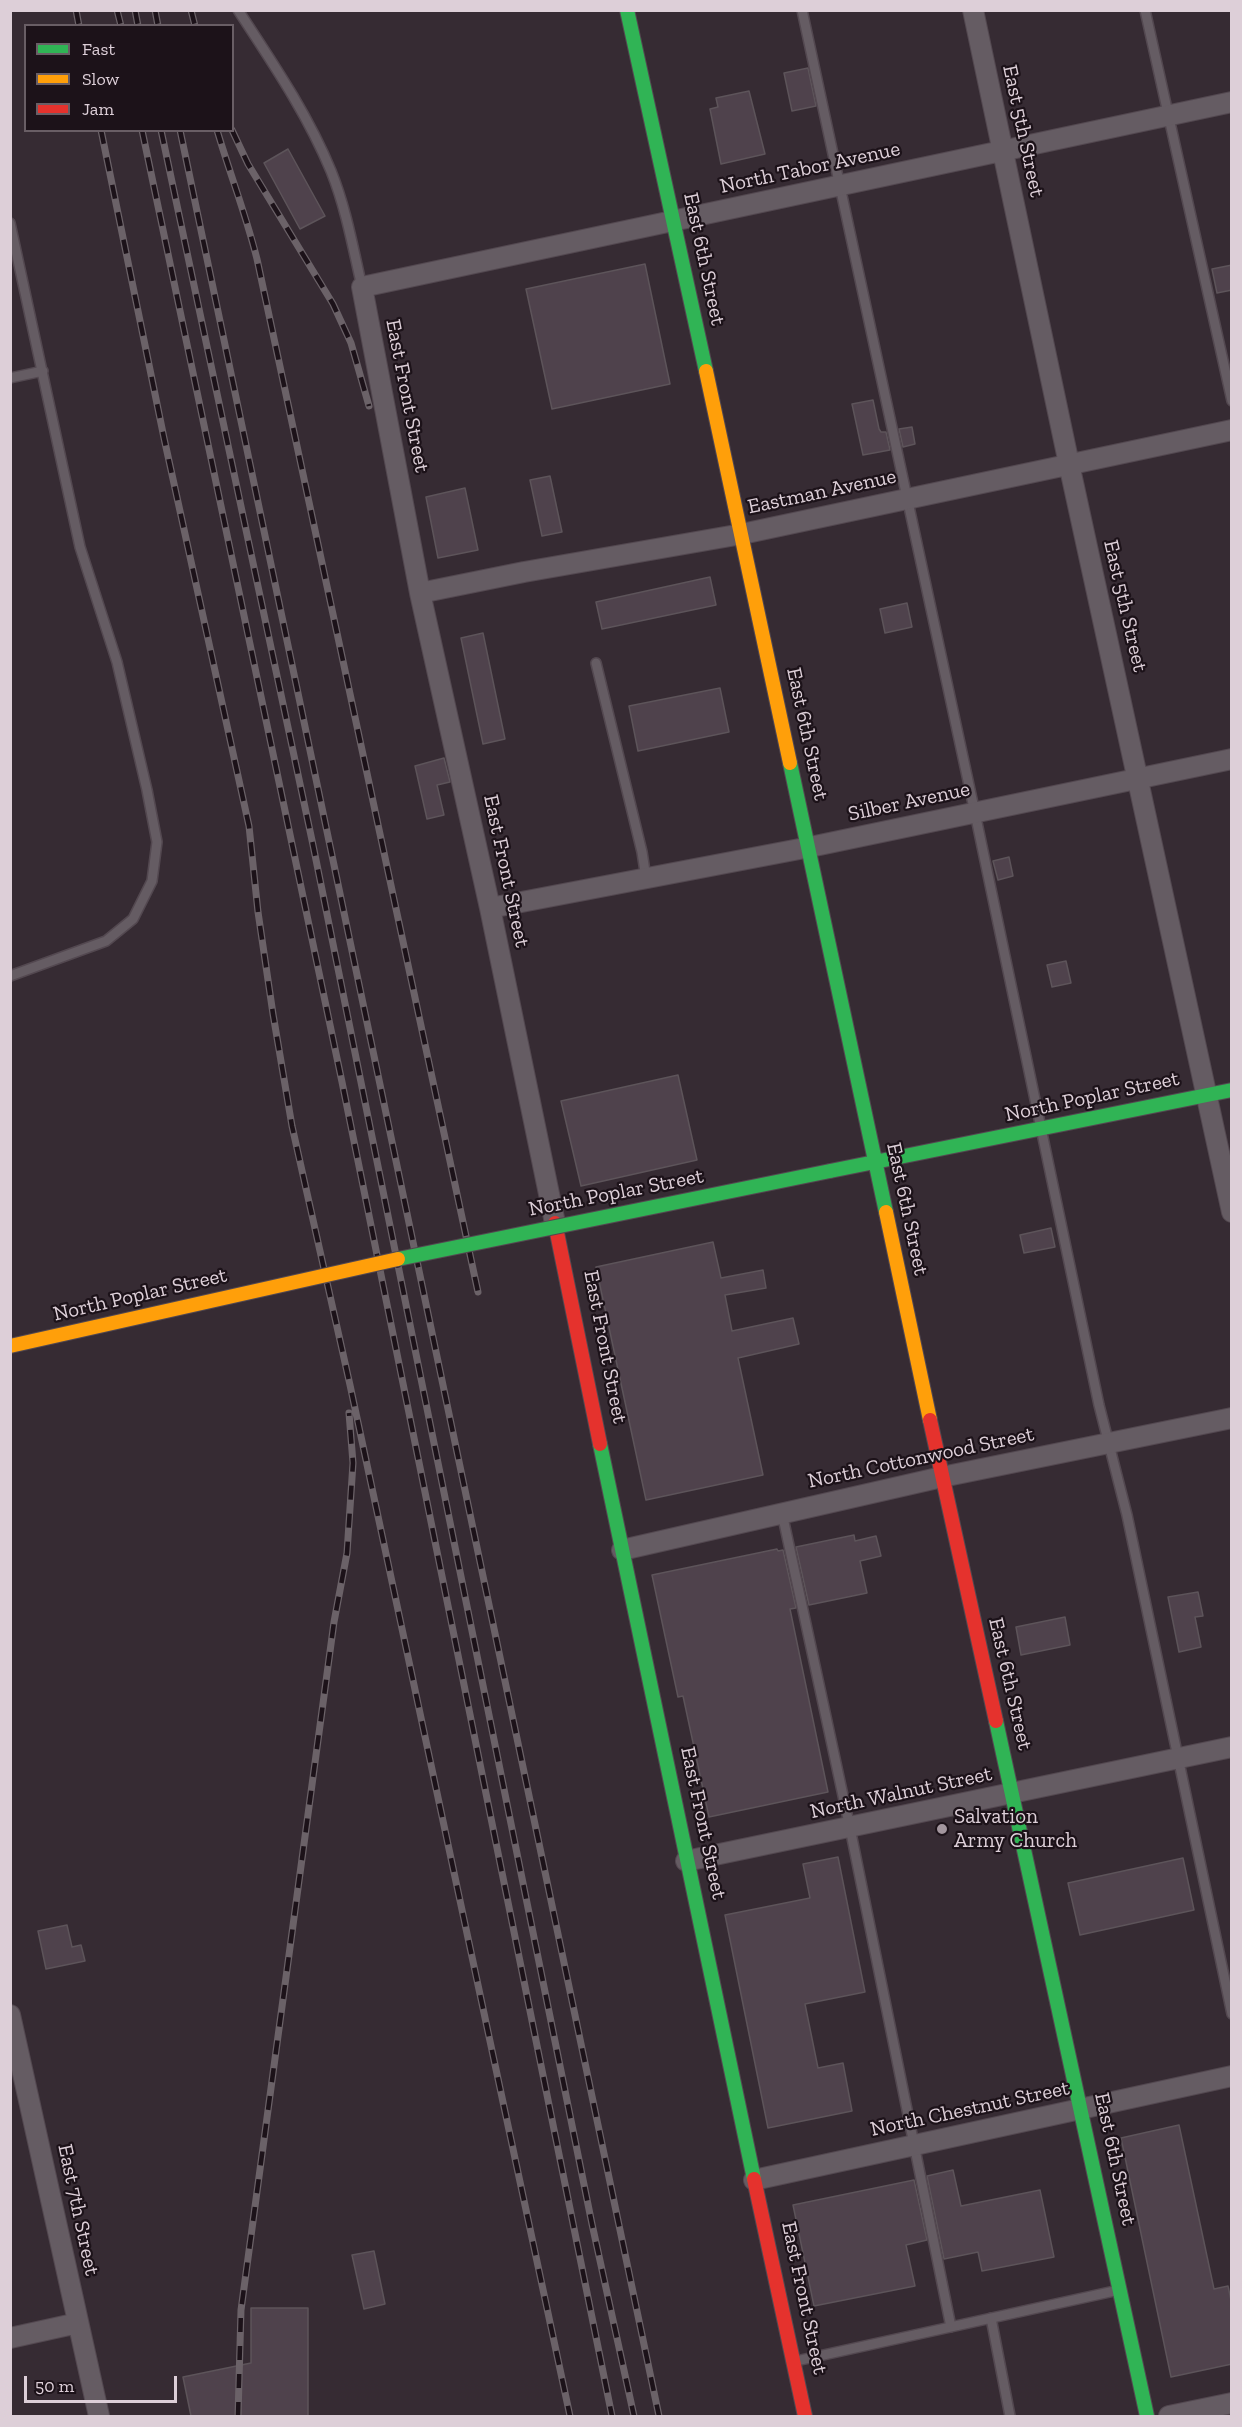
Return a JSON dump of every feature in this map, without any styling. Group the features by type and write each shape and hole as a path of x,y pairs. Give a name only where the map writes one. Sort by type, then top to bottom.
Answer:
{"street":[{"name":"East 6th Street","path":"627,10 810,847 942,1477 1083,2109 1147,2416"},
{"name":"East 5th Street","path":"973,10 1232,1212"},
{"name":"North Tabor Avenue","path":"362,287 1232,102"},
{"name":"East Front Street","path":"362,287 420,593 490,908 686,1861 805,2416"},
{"name":"Eastman Avenue","path":"420,593 524,572 742,534 1232,430"},
{"name":"Silber Avenue","path":"490,908 810,847 1232,759"},
{"name":"North Poplar Street","path":"10,1346 386,1261 1232,1090"},
{"name":"North Cottonwood Street","path":"622,1550 942,1477 1232,1418"},
{"name":"North Walnut Street","path":"686,1861 1232,1747"},
{"name":"East 7th Street","path":"10,2015 99,2416"},
{"name":"North Chestnut Street","path":"754,2180 1232,2076"},
{"path":"10,2338 78,2323"},
{"path":"1169,2416 1232,2403"}],"lane":[{"path":"238,10 289,90 313,132 331,172 342,204 362,287"},
{"path":"802,10 1108,1443 1127,1515 1232,2014"},
{"path":"1145,10 1232,401"},
{"path":"10,223 80,547 117,662 157,842 152,881 133,919 106,941 10,976"},
{"path":"10,378 43,371"},
{"path":"596,663 642,852 646,878"},
{"path":"782,1513 850,1828 951,2327"},
{"path":"793,2361 1121,2289"},
{"path":"991,2318 1010,2416"}],"building":[{"path":"808,68 816,106 792,111 784,73"},
{"path":"749,91 765,154 721,164 710,109 718,107 716,98"},
{"path":"288,149 325,216 300,229 264,163"},
{"path":"645,264 670,384 552,409 526,289"},
{"path":"1232,265 1232,290 1217,293 1212,269"},
{"path":"873,400 879,429 881,432 886,432 890,450 863,455 852,404"},
{"path":"912,427 915,444 903,447 899,429"},
{"path":"550,476 562,532 542,536 530,480"},
{"path":"465,488 478,550 438,558 426,497"},
{"path":"710,577 716,605 602,629 596,602"},
{"path":"907,603 912,627 885,633 880,609"},
{"path":"483,633 505,739 483,744 461,638"},
{"path":"720,688 729,732 638,751 629,706"},
{"path":"444,758 450,782 437,785 444,815 427,819 415,766"},
{"path":"1009,857 1013,876 998,880 993,861"},
{"path":"1066,961 1071,983 1052,987 1047,965"},
{"path":"678,1075 697,1160 581,1186 561,1101"},
{"path":"1051,1228 1055,1247 1024,1253 1020,1235"},
{"path":"713,1242 721,1278 763,1270 766,1288 725,1295 732,1331 793,1318 799,1344 738,1358 763,1475 646,1500 596,1267"},
{"path":"854,1535 855,1541 876,1536 881,1556 860,1561 867,1593 809,1605 796,1547"},
{"path":"777,1549 778,1551 783,1550 796,1608 790,1609 828,1792 709,1817 683,1696 678,1697 652,1575"},
{"path":"1198,1592 1203,1616 1195,1617 1201,1647 1179,1652 1168,1597"},
{"path":"1065,1617 1070,1645 1021,1655 1016,1627"},
{"path":"838,1857 865,1992 805,2004 818,2068 843,2063 852,2111 768,2128 725,1915 810,1898 803,1864"},
{"path":"1183,1858 1194,1910 1080,1935 1068,1883"},
{"path":"67,1925 72,1947 81,1945 85,1961 46,1969 38,1931"},
{"path":"1179,2125 1214,2289 1228,2286 1232,2305 1232,2364 1171,2377 1121,2138"},
{"path":"953,2170 961,2206 1040,2190 1054,2257 982,2271 978,2252 944,2259 927,2176"},
{"path":"914,2180 927,2240 906,2245 915,2286 814,2306 793,2205"},
{"path":"374,2251 385,2304 364,2309 352,2255"},
{"path":"251,2308 308,2308 308,2416 191,2416 183,2377 251,2363"}],"railway":[{"path":"76,10 79,24"},
{"path":"117,10 120,24"},
{"path":"135,10 138,24"},
{"path":"155,10 158,24"},
{"path":"191,10 194,24"},
{"path":"101,132 164,438 249,826 258,912 292,1126 350,1385 570,2416"},
{"path":"142,132 342,1082 612,2416"},
{"path":"161,132 313,845 592,2224 634,2416"},
{"path":"180,132 659,2416"},
{"path":"218,132 257,259 478,1292"},
{"path":"233,132 248,164 333,304 351,343 369,406"},
{"path":"238,2416 241,2310 334,1622 347,1553 353,1463 349,1413"}],"traffic: fast":[{"path":"627,10 706,371"},
{"path":"790,763 886,1212"},
{"path":"830,1171 1232,1090"},
{"path":"398,1259 830,1171"},
{"path":"600,1444 754,2179"},
{"path":"996,1721 1147,2416"}],"traffic: slow":[{"path":"706,371 790,763"},
{"path":"886,1212 930,1420"},
{"path":"10,1346 398,1259"}],"traffic: jam":[{"path":"555,1223 600,1444"},
{"path":"930,1420 996,1721"},
{"path":"754,2179 805,2416"}],"place":[{"name":"Salvation Army Church","path":"942,1829"}]}
